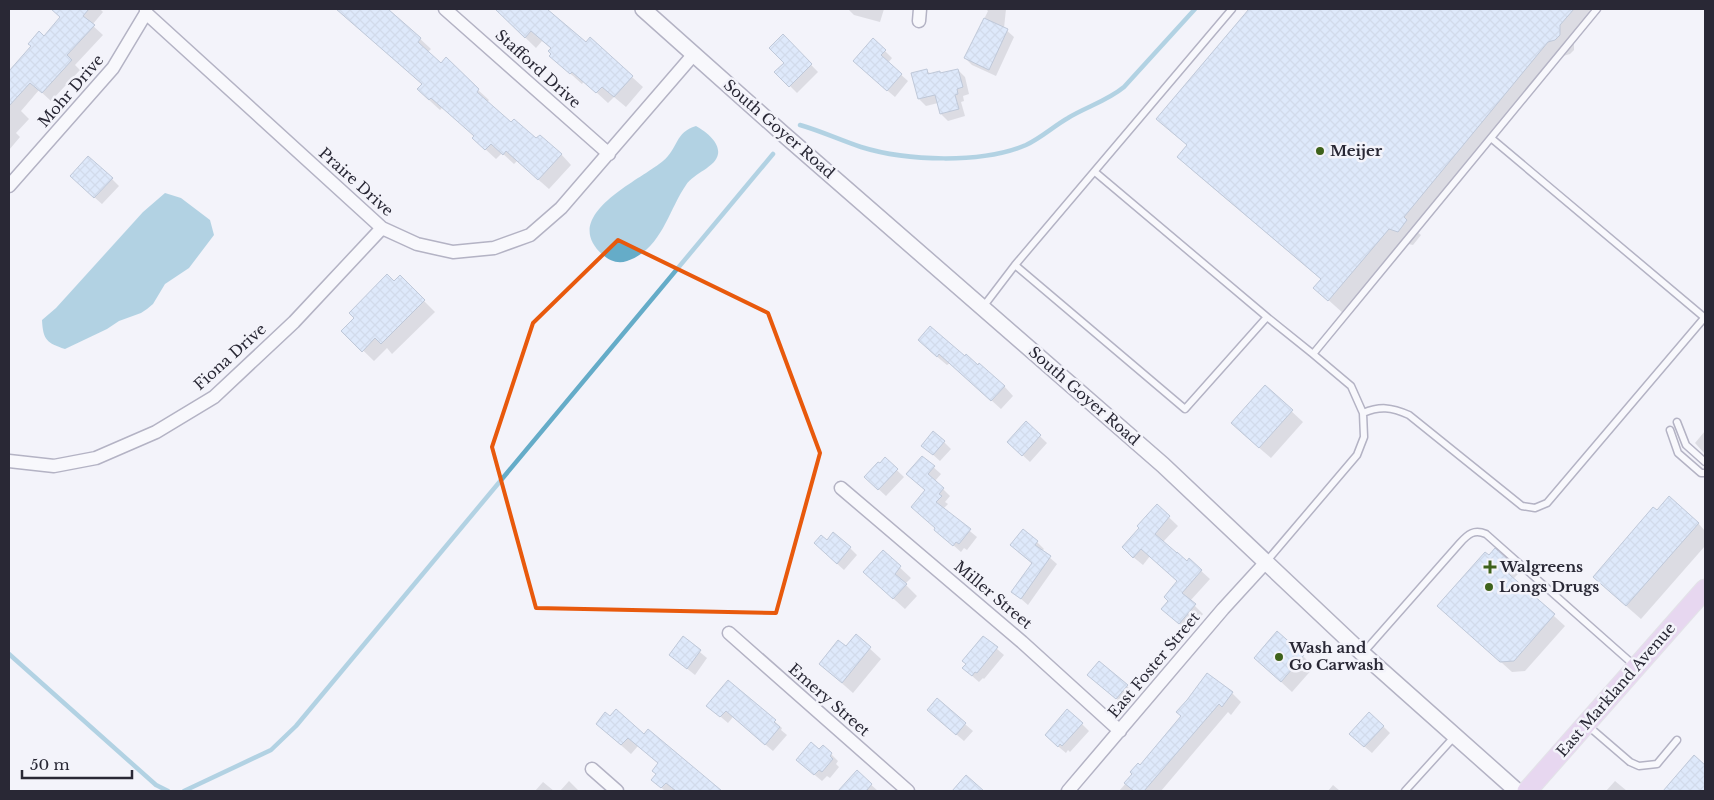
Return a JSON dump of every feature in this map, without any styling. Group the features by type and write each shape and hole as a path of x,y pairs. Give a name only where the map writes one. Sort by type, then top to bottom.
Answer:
{"main road":[{"name":"East Markland Avenue","path":"1527,791 1705,589"}],"street":[{"name":"Stafford Drive","path":"445,9 609,154"},
{"name":"South Goyer Road","path":"643,9 1163,465 1362,653 1517,791"},
{"name":"Praire Drive","path":"146,11 382,228 417,244 453,252 494,248 530,235 561,208 694,54"},
{"name":"Mohr Drive","path":"9,186 114,68 146,11"},
{"name":"Fiona Drive","path":"9,461 54,466 96,458 156,432 214,398 294,322 382,228"},
{"name":"Miller Street","path":"841,488 1022,642 1120,731"},
{"name":"East Foster Street","path":"1068,791 1223,609 1266,562"},
{"name":"Emery Street","path":"729,633 908,791"},
{"path":"592,769 617,791"}],"lane":[{"path":"982,307 1016,264 1232,9"},
{"path":"1313,354 1597,9"},
{"path":"1363,413 1376,408 1398,410 1409,415 1522,506 1535,508 1547,503 1705,317 1491,138"},
{"path":"1095,172 1351,386 1363,413 1364,437 1357,455 1266,562"},
{"path":"1016,264 1185,409 1267,317"},
{"path":"1677,422 1686,445 1705,462"},
{"path":"1670,430 1678,453 1701,473 1705,473"},
{"path":"1362,653 1468,534 1478,531 1486,534 1636,667"},
{"path":"1586,724 1630,762 1639,766 1657,764 1677,740"},
{"path":"1405,791 1456,735"}],"highlighted area":[{"path":"618,240 768,313 820,453 776,613 536,608 492,447 533,323"}],"water":[{"path":"696,126 717,145 718,154 716,159 686,185 663,228 648,248 639,255 624,262 611,260 603,255 592,241 590,227 596,213 622,189 663,161 684,132"},
{"path":"165,193 181,198 210,220 214,235 189,268 165,284 153,304 141,313 119,321 107,329 65,349 47,340 43,332 42,320 56,308 143,212"}],"building":[{"path":"51,9 89,9 83,16 95,25 67,55 72,60 42,93 30,83 9,106 9,71 31,46 28,44 39,31 44,36 60,17"},
{"path":"336,9 388,9 421,38 418,42 441,63 446,57 479,89 477,92 511,122 514,119 536,138 540,135 562,154 538,180 506,151 503,155 491,144 485,150 472,138 474,136 431,98 429,100 417,89 422,84"},
{"path":"495,9 547,9 586,42 590,37 633,76 614,97 602,87 596,93 572,72 570,74 549,56 551,54 548,51 551,48 531,31 525,38"},
{"name":"Meijer","path":"1249,9 1574,9 1560,25 1560,35 1555,40 1548,42 1404,217 1407,220 1398,232 1389,229 1328,301 1313,288 1321,279 1177,157 1187,145 1156,119"},
{"path":"984,18 1008,29 989,70 964,58"},
{"path":"783,34 812,64 789,87 774,72 784,63 769,48"},
{"path":"873,38 886,50 881,55 902,74 887,91 853,61"},
{"path":"927,69 928,74 958,69 963,87 957,89 958,94 955,95 959,109 940,114 935,95 918,99 911,73"},
{"path":"88,156 113,178 94,198 70,176"},
{"path":"387,274 394,281 400,275 425,300 381,344 375,338 362,352 341,331 354,318 349,313"},
{"path":"930,326 965,356 966,354 978,365 979,363 1005,386 991,401 939,354 937,357 918,340"},
{"path":"1265,385 1293,410 1259,448 1231,423"},
{"path":"1026,421 1041,435 1022,456 1007,442"},
{"path":"933,431 945,441 933,455 921,446"},
{"path":"922,456 935,466 928,474 944,488 939,494 942,496 936,502 971,529 959,544 956,542 953,546 911,507 925,490 906,474"},
{"path":"885,457 898,469 878,490 864,477"},
{"path":"1669,496 1699,523 1626,606 1593,577 1653,507 1657,510"},
{"path":"1157,504 1170,516 1155,534 1187,561 1189,558 1202,570 1182,593 1196,604 1179,624 1161,609 1168,601 1164,597 1177,581 1141,549 1133,558 1122,547 1139,528 1137,526"},
{"path":"1023,529 1038,541 1035,545 1051,556 1021,599 1011,592 1032,563 1010,545"},
{"path":"833,532 851,547 837,564 814,543 821,535 827,540"},
{"name":"Longs Drugs","path":"1495,548 1509,561 1503,569 1555,614 1514,661 1500,662 1437,606 1485,552 1489,555"},
{"path":"883,550 901,566 895,574 907,584 893,599 863,572"},
{"name":"Wash and Go Carwash","path":"1277,631 1304,655 1281,682 1254,658"},
{"path":"856,634 871,647 842,683 819,664 838,640 846,646"},
{"path":"683,636 701,650 687,669 669,655"},
{"path":"983,636 998,647 977,673 975,672 972,676 962,668 966,664 962,661"},
{"path":"1099,661 1128,685 1116,699 1087,675"},
{"path":"1207,673 1233,692 1222,707 1219,704 1144,791 1134,791 1124,783 1132,774 1130,772 1138,763 1140,765 1181,716 1176,712"},
{"path":"728,680 776,720 774,722 780,727 765,745 726,711 720,717 706,706"},
{"path":"937,698 966,723 956,735 927,710"},
{"path":"616,709 644,734 648,729 722,791 676,791 666,783 661,788 651,780 656,774 652,771 658,763 628,738 621,745 596,724 605,712 610,716"},
{"path":"1067,709 1083,723 1062,746 1060,744 1058,747 1045,735"},
{"path":"1369,712 1384,726 1364,747 1349,734"},
{"path":"811,742 819,749 823,745 832,753 830,756 833,759 822,772 819,770 814,775 796,760"},
{"path":"1694,755 1705,765 1705,791 1663,791"},
{"path":"857,770 872,784 866,791 838,791"},
{"path":"966,775 984,791 952,791"}],"waterway":[{"path":"800,125 879,152 921,158 966,158 1008,151 1032,142 1068,118 1111,96 1124,87 1195,9"},
{"path":"184,791 271,750 296,726 773,154"},
{"path":"9,654 156,785 168,791"}],"place":[{"name":"Meijer","path":"1320,151"},
{"name":"Walgreens","path":"1490,567"},
{"name":"Longs Drugs","path":"1489,587"},
{"name":"Wash and Go Carwash","path":"1279,657"}]}
